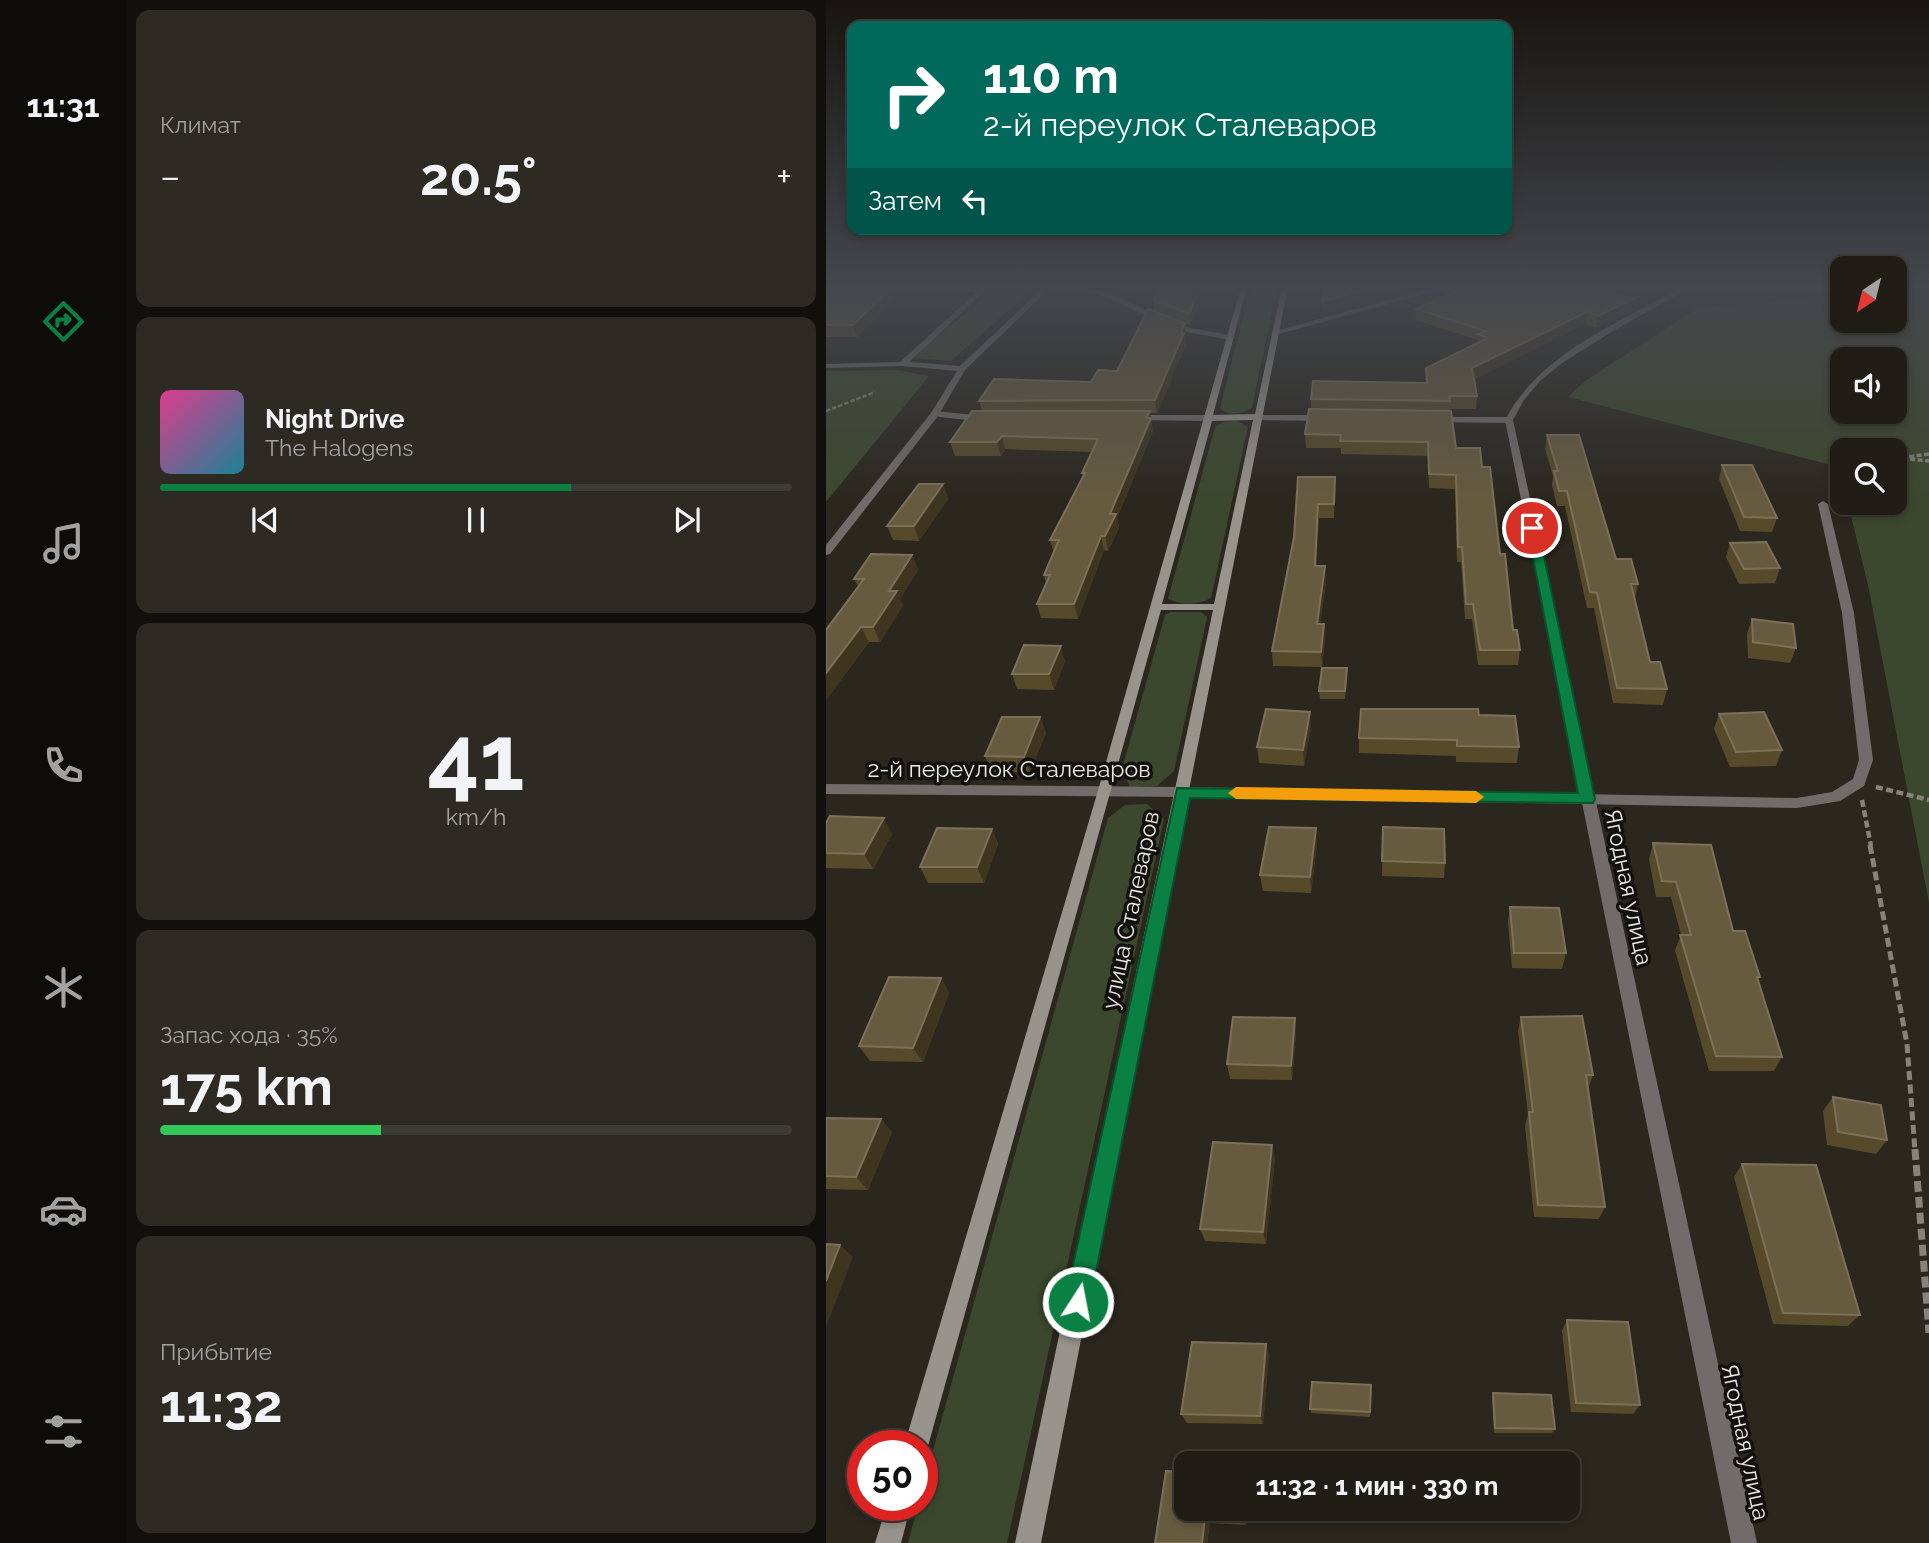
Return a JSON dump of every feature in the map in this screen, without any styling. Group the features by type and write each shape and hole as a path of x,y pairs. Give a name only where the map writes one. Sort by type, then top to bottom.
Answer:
{"main road":[{"path":"921,1430 1104,794 1225,359"},
{"name":"улица Сталеваров","path":"1028,1543 1270,359"},
{"path":"1209,418 1257,417"},
{"path":"1156,607 1219,607"},
{"path":"888,1543 894,1521"}],"street":[{"path":"902,364 908,359"},
{"path":"826,552 935,414 962,369 972,359"},
{"path":"1416,419 1509,420 1514,406 1547,371 1567,359"},
{"path":"826,366 902,364 962,369"},
{"path":"935,414 992,419"},
{"path":"1257,417 1337,418"},
{"path":"1128,418 1209,418"},
{"name":"Ягодная улица","path":"1509,420 1744,1543"},
{"path":"1823,504 1850,626 1866,760 1859,782"},
{"name":"2-й переулок Сталеваров","path":"826,789 1104,794 1183,792 1797,803 1835,797 1859,782"}],"path":[{"path":"826,411 874,392"},
{"path":"1929,454 1901,458 1906,461 1929,461"},
{"path":"1929,800 1859,782 1907,1044 1929,1334"}],"green space":[{"path":"1233,359 1262,359 1252,408 1231,414 1220,408"},
{"path":"1619,359 1830,359 1830,424 1907,424 1907,359 1929,359 1929,903 1868,585 1851,515 1907,515 1907,438 1830,438 1830,465 1568,397 1585,381"},
{"path":"897,370 929,376 826,502 826,371"},
{"path":"1238,421 1248,427 1211,598 1190,604 1173,601 1168,599 1215,427 1223,422"},
{"path":"1170,612 1201,612 1207,617 1174,771 1157,786 1130,787 1122,769 1165,615"},
{"path":"1147,804 1164,819 1007,1543 908,1543 914,1521 938,1521 938,1432 1108,818 1125,805"}],"building":[{"path":"1123,359 1173,359 1155,400 979,401 994,379 1091,382 1098,370 1117,371"},
{"path":"1445,359 1490,359 1472,368 1477,396 1449,396 1450,401 1311,399 1313,381 1427,383 1426,368"},
{"path":"1309,409 1451,411 1456,448 1480,448 1482,467 1490,467 1500,554 1505,554 1513,630 1517,630 1520,650 1480,650 1473,604 1466,604 1462,547 1458,547 1456,475 1429,474 1428,442 1340,441 1341,435 1305,434"},
{"path":"972,411 1150,411 1146,418 1151,418 1110,514 1116,514 1105,536 1101,536 1074,604 1037,604 1050,575 1044,575 1059,540 1050,540 1085,473 1082,473 1098,439 1002,436 997,442 950,442"},
{"path":"1547,435 1579,435 1616,559 1631,559 1638,584 1631,584 1650,662 1660,662 1667,689 1617,688 1597,593 1590,592 1567,491 1559,491 1554,471 1558,471"},
{"path":"1722,465 1752,465 1777,518 1744,517"},
{"path":"1298,477 1335,477 1334,504 1318,504 1315,566 1325,566 1317,624 1324,624 1321,652 1272,651 1294,537"},
{"path":"919,484 943,484 914,526 887,526"},
{"path":"1766,542 1780,568 1744,569 1730,543"},
{"path":"871,554 912,555 889,591 897,591 873,627 861,627 826,673 826,630 864,579 854,579"},
{"path":"1752,619 1793,624 1796,648 1753,642"},
{"path":"1024,645 1061,646 1049,674 1012,674"},
{"path":"1322,668 1347,668 1345,691 1319,691"},
{"path":"1266,709 1310,712 1303,750 1257,747"},
{"path":"1361,709 1478,709 1479,715 1515,716 1519,747 1457,746 1457,740 1359,738"},
{"path":"1764,712 1782,750 1736,752 1719,714"},
{"path":"1002,717 1040,717 1024,757 985,756"},
{"path":"830,816 884,818 864,854 826,853 826,823"},
{"path":"1269,827 1316,828 1310,877 1260,875"},
{"path":"1383,827 1444,829 1445,863 1382,861"},
{"path":"937,828 992,829 977,867 920,867"},
{"path":"1653,843 1711,845 1733,931 1745,931 1782,1057 1716,1056 1680,935 1691,935 1676,882 1662,881"},
{"path":"1510,907 1559,908 1566,953 1514,953"},
{"path":"889,977 941,978 913,1048 859,1046"},
{"path":"1582,1016 1593,1075 1586,1075 1605,1207 1538,1205 1529,1112 1533,1112 1521,1017"},
{"path":"1233,1017 1295,1018 1291,1066 1227,1064"},
{"path":"1833,1097 1881,1105 1887,1140 1838,1132"},
{"path":"826,1118 881,1119 856,1177 826,1176"},
{"path":"1213,1142 1272,1145 1263,1232 1200,1229"},
{"path":"1742,1164 1816,1165 1860,1315 1783,1313"},
{"path":"826,1244 840,1245 826,1281"},
{"path":"1567,1320 1628,1322 1640,1405 1576,1403"},
{"path":"1192,1342 1266,1344 1260,1416 1181,1414"},
{"path":"1312,1382 1371,1385 1370,1412 1310,1409"},
{"path":"1493,1393 1551,1395 1555,1429 1495,1428"},
{"path":"1166,1471 1174,1471 1174,1521 1205,1521 1202,1543 1155,1543"}],"slow traffic":[{"path":"1236,793 1476,797"}],"route":[{"path":"1078,1302 1183,792 1587,799 1532,528"}]}
